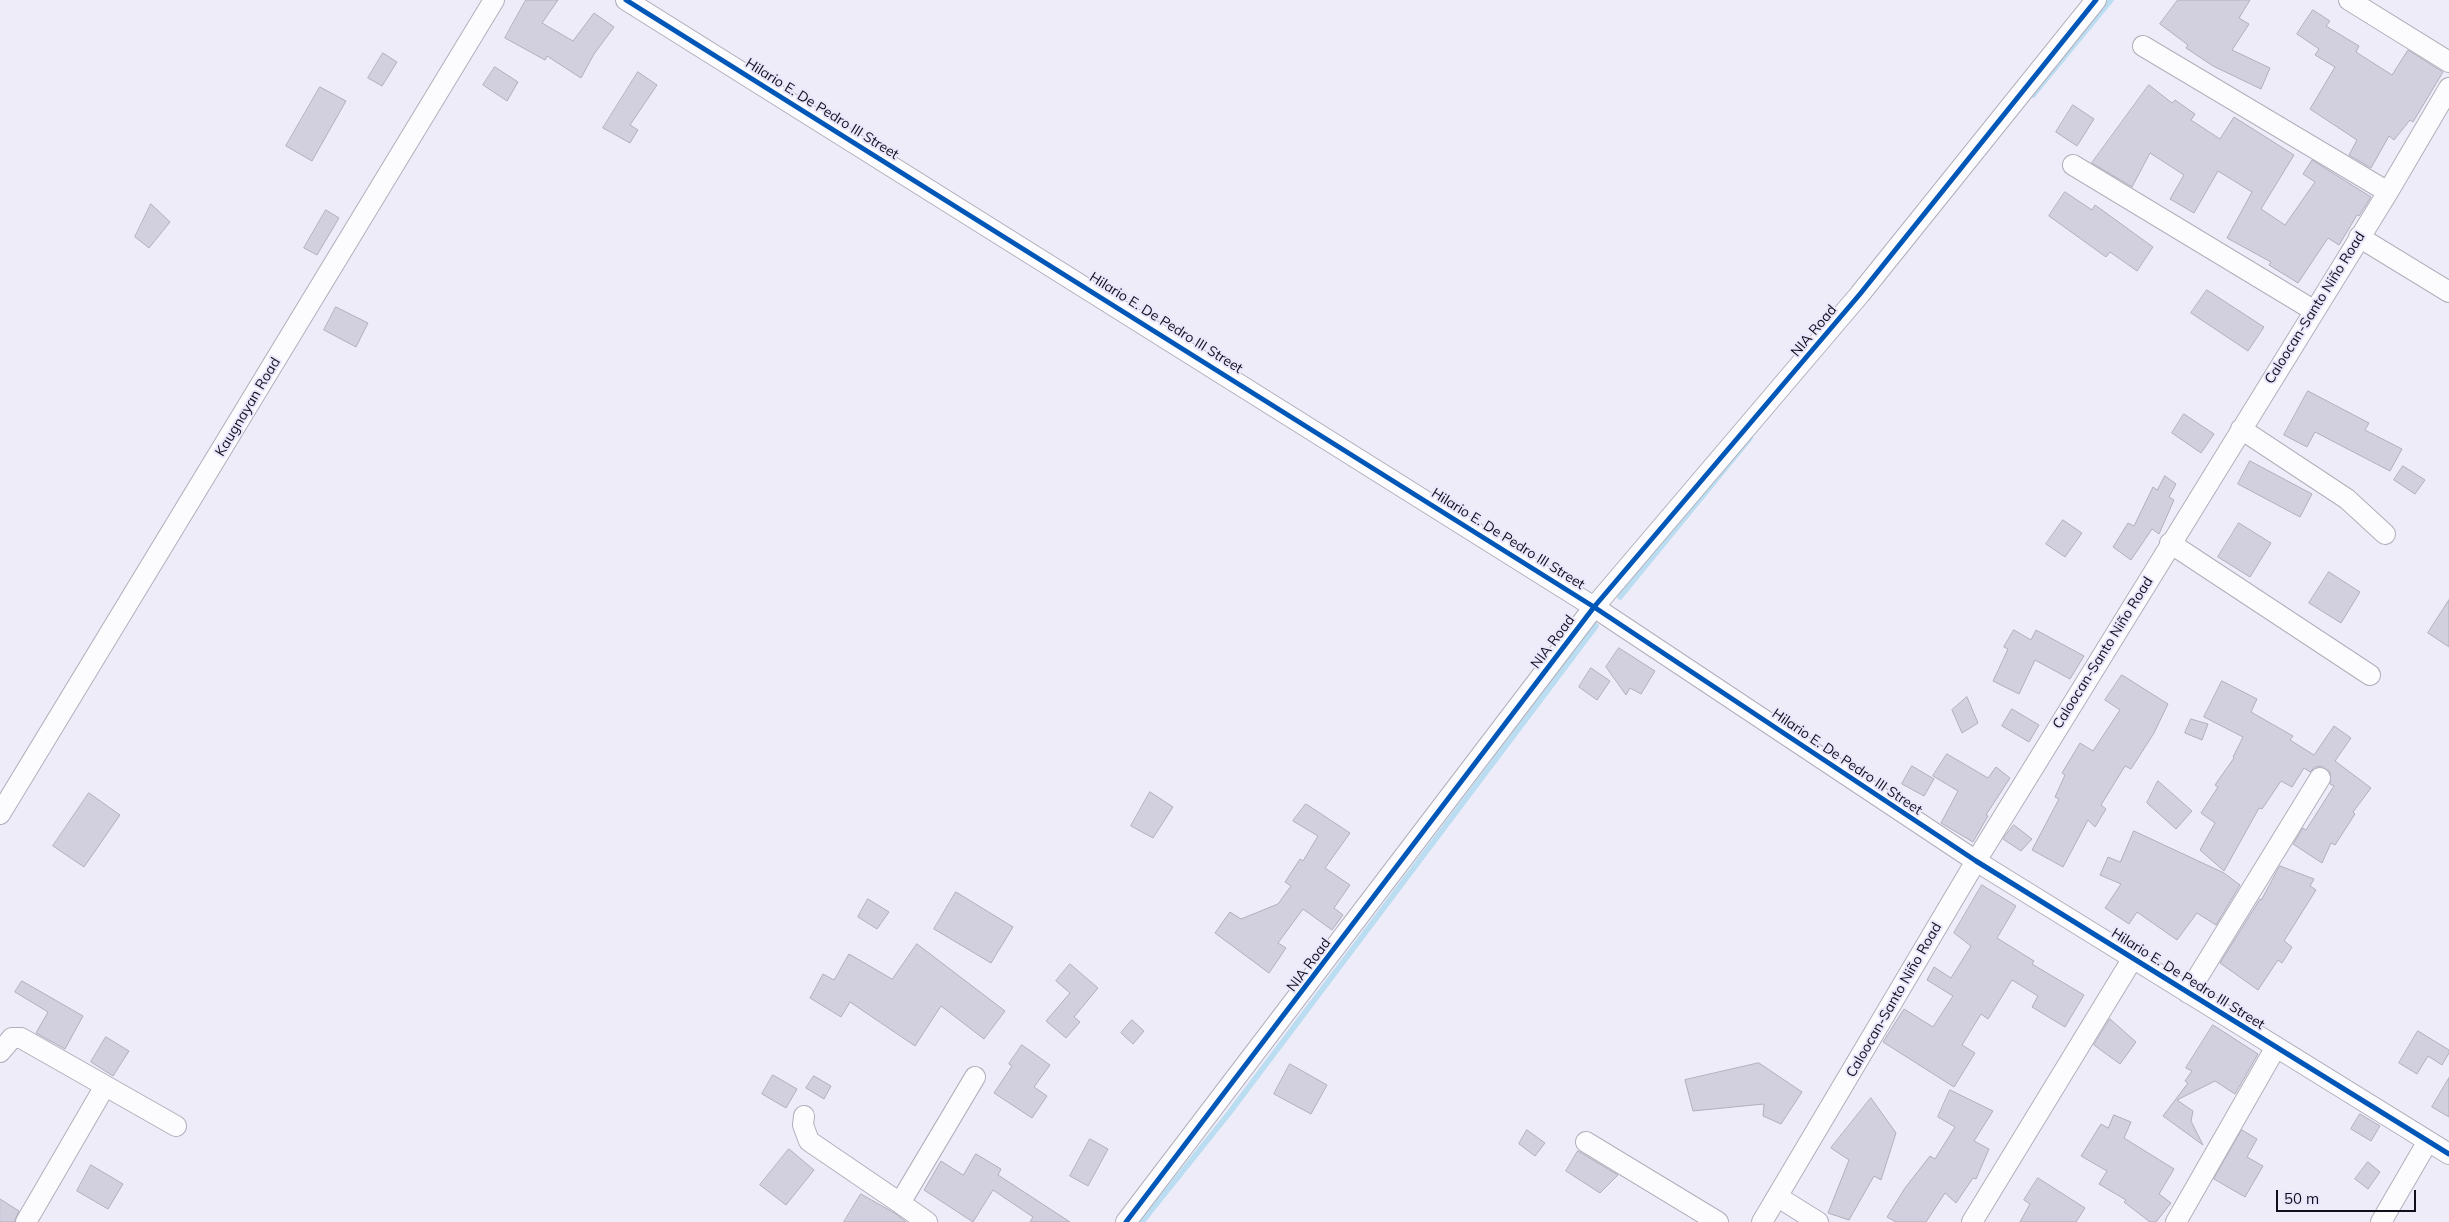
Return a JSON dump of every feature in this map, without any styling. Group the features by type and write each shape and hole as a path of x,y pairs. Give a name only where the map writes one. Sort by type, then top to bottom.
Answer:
{"street":[{"name":"Kaugnayan Road","path":"0,814 494,0"},
{"name":"Hilario E. De Pedro III Street","path":"626,0 1594,606 1976,861 2449,1154"},
{"name":"NIA Road","path":"1126,1222 1594,606 1860,294 2096,0"},
{"path":"2348,0 2449,62"},
{"path":"2143,46 2388,192"},
{"name":"Caloocan-Santo Niño Road","path":"1762,1222 1976,861 2313,310 2388,192 2449,88"},
{"path":"2073,165 2313,310"},
{"path":"2359,237 2449,292"},
{"path":"2241,429 2347,499 2385,534"},
{"path":"2170,543 2370,675"},
{"path":"2188,992 2320,778"},
{"path":"1972,1222 2133,958"},
{"path":"0,1052 12,1038 21,1038 176,1126"},
{"path":"2176,1222 2276,1047"},
{"path":"900,1203 975,1077"},
{"path":"26,1222 105,1086"},
{"path":"804,1116 803,1125 809,1141 927,1222"},
{"path":"2380,1222 2428,1141"},
{"path":"1586,1142 1718,1222"},
{"path":"1778,1197 1818,1222"}],"building":[{"path":"526,0 558,0 542,23 573,41 594,13 614,27 594,54 581,78 547,56 545,60 505,38"},
{"path":"2178,0 2250,0 2239,18 2249,24 2232,50 2270,68 2261,89 2213,66 2186,48 2188,45 2160,24"},
{"path":"2313,10 2330,21 2326,26 2359,46 2356,52 2392,75 2408,50 2443,72 2413,122 2410,120 2394,140 2389,136 2371,168 2349,155 2357,140 2310,109 2335,67 2315,55 2319,49 2297,34"},
{"path":"383,53 397,62 382,86 368,78"},
{"path":"495,67 518,82 507,101 483,85"},
{"path":"638,72 657,85 630,125 638,130 630,143 603,128"},
{"path":"2149,85 2172,103 2175,100 2195,114 2191,120 2220,139 2234,117 2294,155 2261,209 2285,225 2315,182 2303,174 2312,160 2371,197 2359,216 2357,215 2339,245 2328,238 2298,283 2269,265 2271,262 2227,238 2252,192 2218,171 2194,213 2170,199 2184,175 2150,153 2132,187 2092,163"},
{"path":"320,87 346,101 312,161 286,146"},
{"path":"2073,105 2094,119 2077,146 2056,132"},
{"path":"2065,192 2092,210 2095,205 2153,247 2137,271 2110,252 2106,257 2049,216"},
{"path":"151,204 170,222 149,248 135,237"},
{"path":"326,210 339,218 317,255 304,248"},
{"path":"2207,290 2264,327 2248,351 2191,313"},
{"path":"336,307 368,323 356,347 324,330"},
{"path":"2308,391 2369,423 2365,430 2402,449 2390,471 2315,432 2307,447 2284,435"},
{"path":"2184,414 2214,434 2201,453 2172,433"},
{"path":"2250,461 2312,494 2300,517 2238,484"},
{"path":"2403,466 2425,480 2415,494 2394,480"},
{"path":"2165,476 2176,484 2169,497 2174,500 2159,534 2152,529 2131,560 2113,547 2128,523 2134,526 2153,487 2157,490"},
{"path":"2063,520 2082,533 2065,557 2046,544"},
{"path":"2239,523 2271,543 2250,577 2218,557"},
{"path":"2329,572 2360,592 2341,623 2309,603"},
{"path":"2449,600 2449,647 2428,633"},
{"path":"2014,630 2031,640 2036,630 2084,656 2070,679 2035,660 2019,694 1993,681 2008,649 2004,647"},
{"path":"1619,648 1655,671 1641,694 1630,688 1626,695 1606,667"},
{"path":"1591,668 1610,681 1597,700 1579,687"},
{"path":"2122,675 2168,704 2154,733 2131,769 2125,766 2101,805 2106,809 2095,827 2088,820 2063,867 2032,850 2059,799 2055,797 2065,775 2062,773 2080,743 2093,751 2120,710 2105,700"},
{"path":"2222,681 2257,699 2251,712 2293,736 2290,740 2314,755 2334,726 2351,738 2335,761 2371,788 2353,812 2355,814 2335,845 2331,843 2322,863 2293,844 2303,828 2306,830 2334,786 2330,784 2330,772 2321,766 2315,767 2310,772 2304,768 2292,787 2281,781 2262,809 2259,808 2224,871 2200,850 2215,823 2201,813 2218,787 2215,785 2234,758 2243,737 2204,717"},
{"path":"1967,697 1978,723 1962,733 1952,710"},
{"path":"2012,709 2039,725 2029,742 2002,726"},
{"path":"2191,719 2208,724 2202,740 2185,733"},
{"path":"1947,754 1988,778 1996,767 2010,778 1986,815 1988,816 1973,842 1941,823 1958,791 1933,776"},
{"path":"1912,766 1934,779 1924,796 1902,784"},
{"path":"2158,781 2192,811 2176,829 2147,803"},
{"path":"1150,792 1173,807 1153,838 1131,826"},
{"path":"89,793 120,815 84,867 53,846"},
{"path":"1306,804 1350,833 1325,868 1350,885 1334,908 1343,915 1332,930 1303,909 1278,943 1286,948 1269,973 1215,933 1230,912 1241,919 1278,904 1291,886 1285,882 1300,859 1303,861 1318,836 1293,821"},
{"path":"2014,825 2032,839 2021,851 2003,839"},
{"path":"2134,831 2224,873 2240,885 2216,925 2197,913 2177,940 2137,912 2129,924 2105,908 2121,884 2100,875 2108,857 2120,862"},
{"path":"2280,866 2314,879 2310,886 2316,890 2284,941 2292,947 2282,963 2278,960 2258,990 2220,963 2261,900"},
{"path":"1982,885 2016,906 1997,938 2034,961 2032,964 2084,995 2065,1027 2032,1007 2038,996 2012,980 1988,1019 1981,1014 1962,1045 1975,1053 1954,1087 1883,1042 1904,1009 1933,1027 1953,996 1927,980 1934,967 1951,978 1971,946 1954,933"},
{"path":"956,892 1013,927 991,963 934,929"},
{"path":"868,899 889,912 877,929 858,917"},
{"path":"917,944 1005,1011 984,1039 941,1006 915,1046 850,1002 841,1017 810,998 823,974 834,980 849,954 892,979"},
{"path":"1070,964 1098,988 1074,1017 1080,1022 1066,1038 1046,1021 1070,993 1056,981"},
{"path":"22,981 83,1016 65,1049 36,1033 48,1012 15,992"},
{"path":"2110,1019 2136,1042 2120,1064 2094,1045"},
{"path":"1132,1020 1144,1031 1133,1044 1121,1033"},
{"path":"2213,1025 2258,1054 2235,1094 2215,1081 2177,1100 2193,1111 2191,1121 2203,1145 2163,1116 2188,1083 2185,1081 2192,1071 2186,1068"},
{"path":"2418,1031 2449,1050 2449,1053 2442,1065 2428,1056 2417,1074 2399,1063"},
{"path":"106,1037 129,1051 113,1076 91,1062"},
{"path":"1022,1045 1050,1065 1034,1087 1047,1096 1032,1118 994,1093 1012,1066 1009,1064"},
{"path":"1759,1063 1802,1092 1781,1124 1763,1116 1764,1104 1693,1111 1685,1080"},
{"path":"1290,1064 1327,1085 1311,1114 1274,1094"},
{"path":"773,1075 797,1089 786,1108 762,1094"},
{"path":"814,1076 831,1086 824,1099 806,1088"},
{"path":"2449,1078 2449,1117 2432,1107"},
{"path":"1950,1090 1993,1111 1974,1141 1989,1149 1976,1179 1973,1178 1956,1203 1945,1193 1926,1222 1896,1222 1887,1217 1905,1188 1930,1156 1935,1159 1955,1127 1938,1117"},
{"path":"1871,1098 1896,1133 1881,1180 1874,1176 1849,1220 1828,1213 1849,1160 1831,1148"},
{"path":"2360,1114 2380,1126 2371,1141 2351,1129"},
{"path":"2114,1115 2131,1122 2124,1138 2174,1169 2159,1194 2171,1203 2156,1222 2150,1222 2124,1202 2126,1200 2099,1184 2107,1171 2081,1156 2101,1124 2108,1128"},
{"path":"1527,1130 1545,1143 1535,1156 1519,1144"},
{"path":"2242,1130 2257,1139 2247,1157 2263,1166 2245,1197 2214,1179"},
{"path":"1090,1139 1108,1149 1088,1186 1070,1176"},
{"path":"789,1149 814,1170 786,1205 760,1185"},
{"path":"1578,1151 1618,1175 1600,1193 1566,1171"},
{"path":"976,1154 1001,1169 998,1175 1070,1222 1030,1222 1033,1217 993,1190 973,1222 924,1190 941,1161 963,1175"},
{"path":"2368,1162 2380,1172 2368,1189 2355,1179"},
{"path":"91,1165 123,1184 108,1209 77,1191"},
{"path":"2038,1178 2085,1208 2076,1222 2020,1222 2030,1204 2024,1200"},
{"path":"861,1194 896,1214 906,1222 844,1222"},
{"path":"0,1199 19,1211 14,1222 0,1222"}],"waterway":[{"path":"2033,95 2111,0"},
{"path":"1620,597 1750,438"},
{"path":"1142,1222 1230,1112 1596,626"}],"cycle path":[{"path":"626,0 1594,607 1976,861 2449,1154"},
{"path":"1126,1222 1594,607 1860,294 2096,0"}]}
